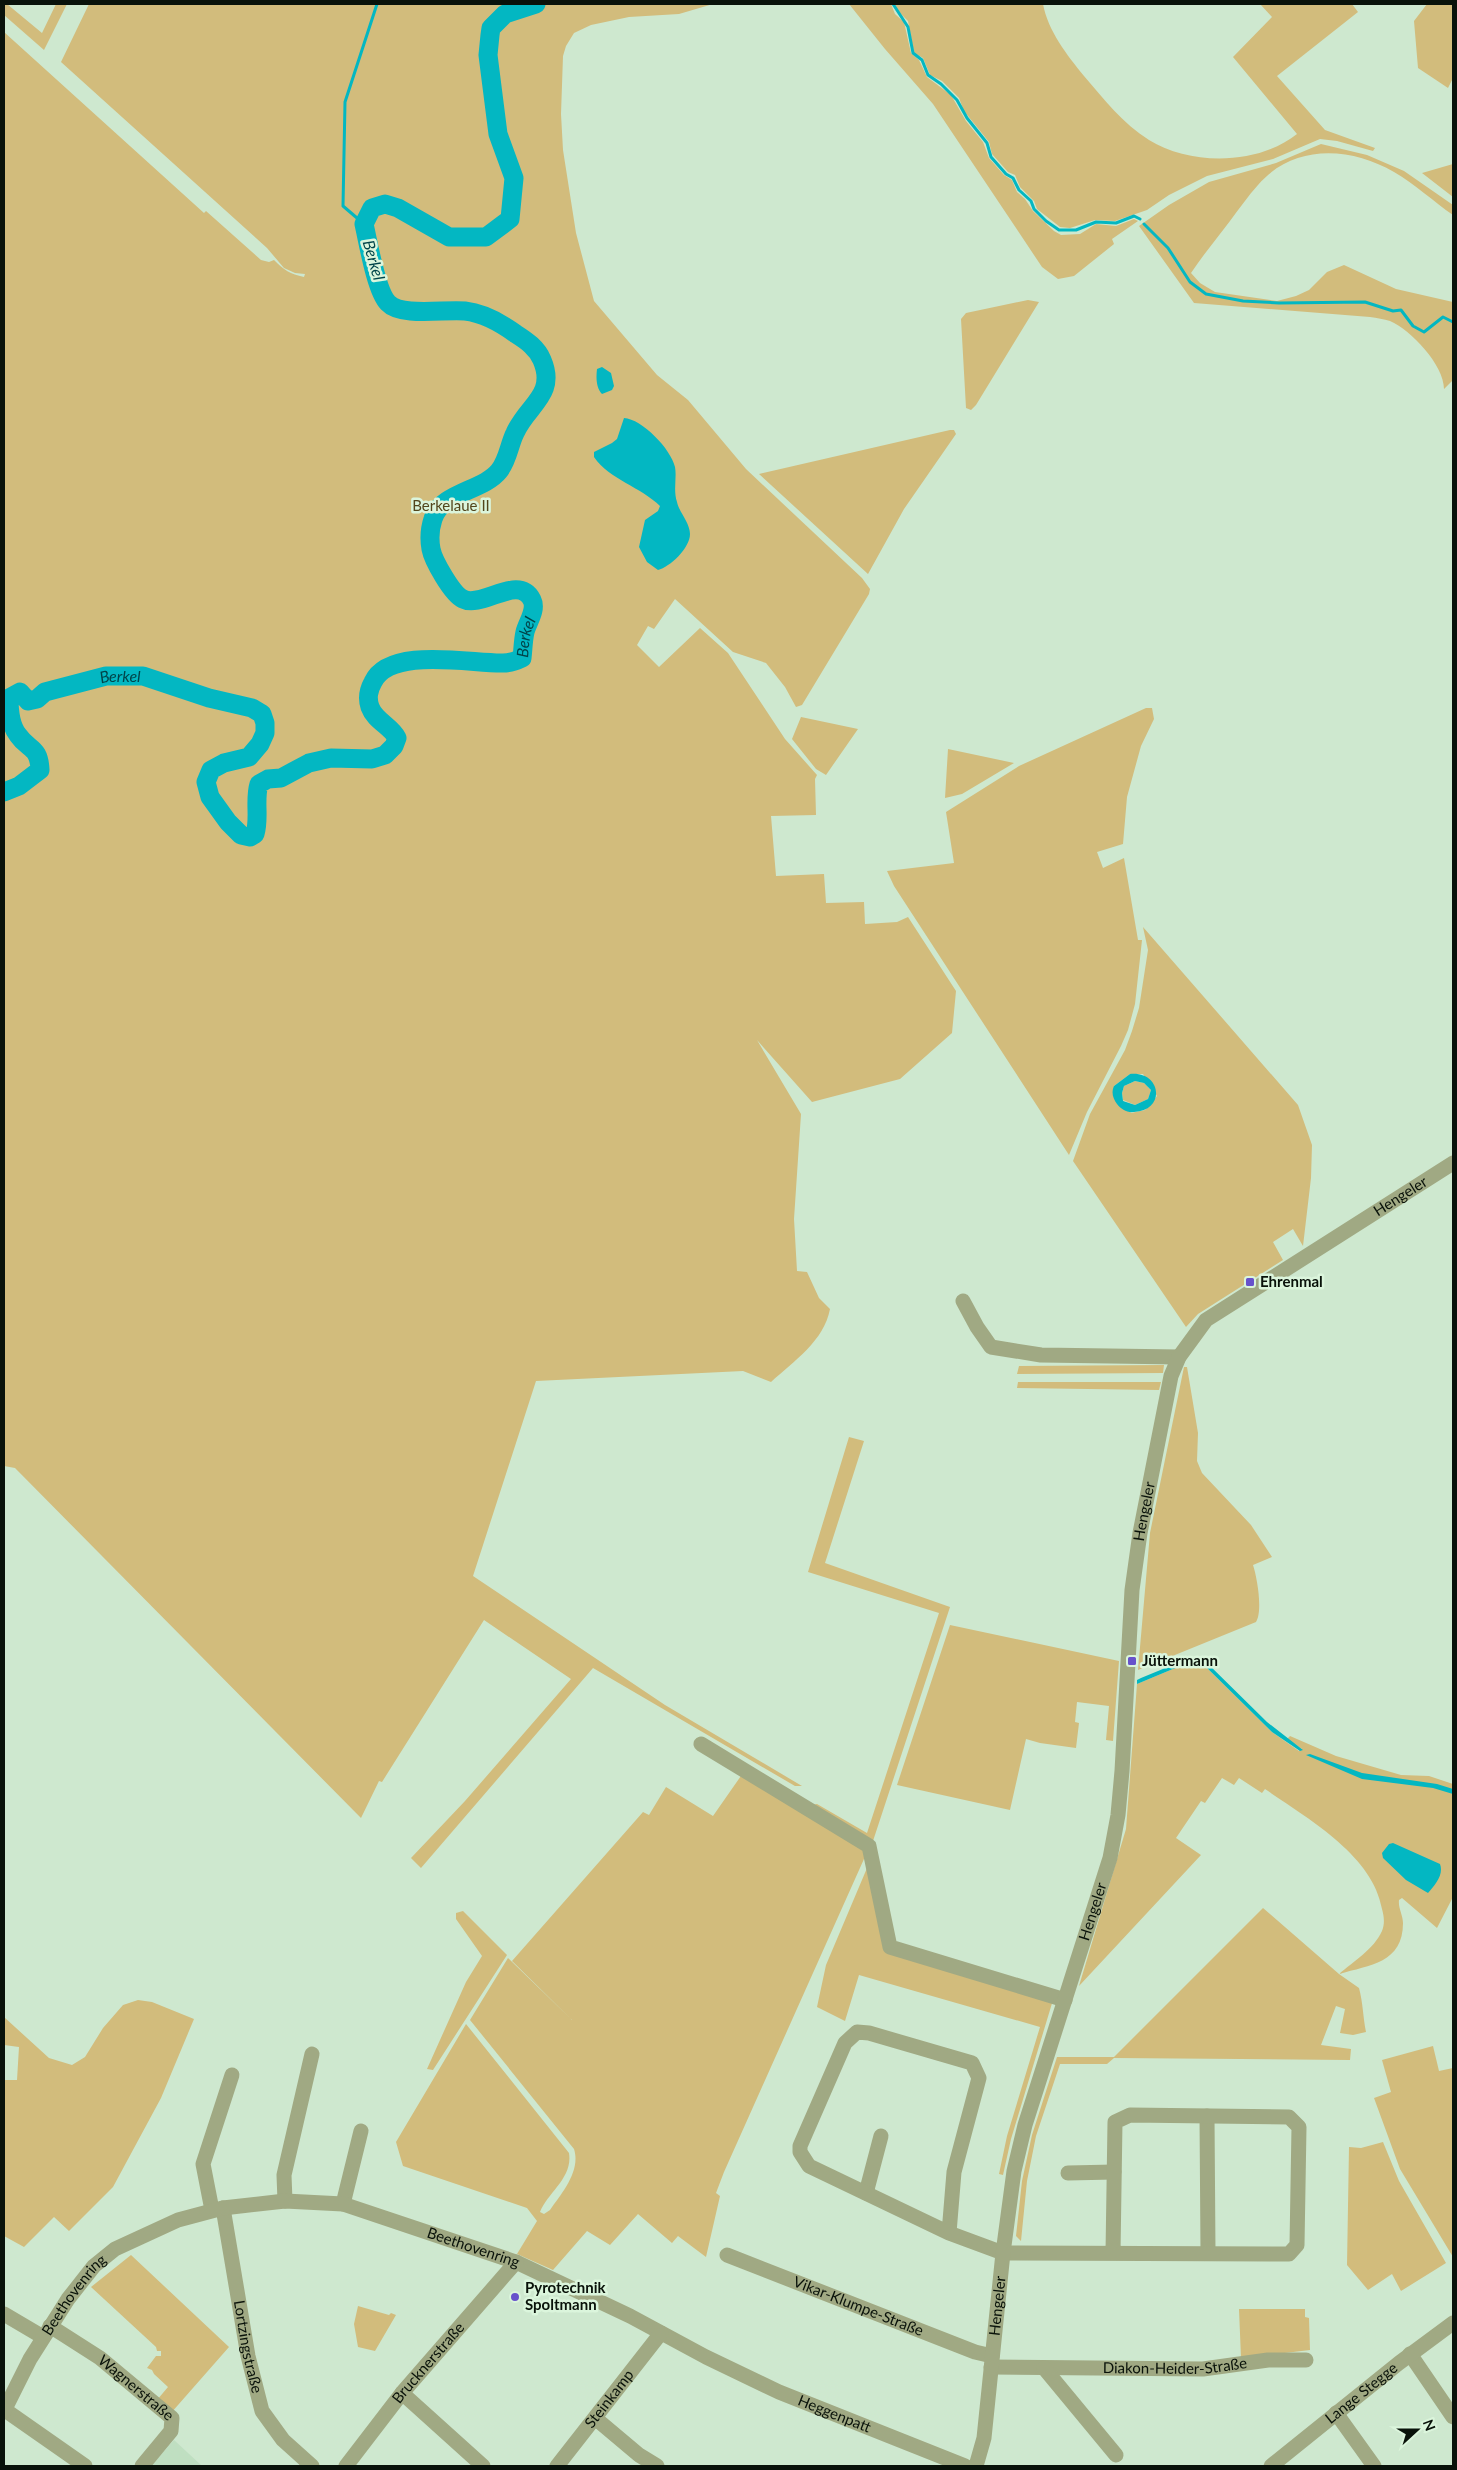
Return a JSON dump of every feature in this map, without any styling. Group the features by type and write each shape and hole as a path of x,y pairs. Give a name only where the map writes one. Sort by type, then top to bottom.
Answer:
{"street":[{"name":"Hengeler","path":"976,2466 984,2438 1003,2253 1014,2171 1025,2126 1110,1858 1115,1832 1122,1772 1132,1600 1140,1533 1169,1385 1179,1357 1206,1320 1453,1163"},
{"path":"963,1301 991,1348 1042,1355 1179,1357"},
{"path":"701,1744 869,1846 890,1946 1065,2000"},
{"path":"949,2233 954,2172 979,2078 977,2069 972,2063 869,2033 858,2032 845,2043 800,2146 800,2152 809,2166 949,2233 1003,2253 1113,2253 1208,2252 1245,2255 1289,2254 1297,2245 1299,2126 1289,2117 1130,2115 1115,2122 1113,2253"},
{"path":"285,2201 284,2174 312,2054"},
{"path":"218,2209 203,2164 232,2076"},
{"path":"1207,2116 1208,2252"},
{"path":"343,2204 361,2132"},
{"path":"866,2193 881,2136"},
{"path":"1068,2173 1114,2172"},
{"name":"Beethovenring","path":"4,2411 47,2332 82,2280 115,2249 178,2220 218,2209 285,2201 343,2204 516,2262 706,2357"},
{"name":"Lortzingstraße","path":"218,2209 248,2356 262,2411 283,2440 312,2466"},
{"name":"Vikar-Klumpe-Straße","path":"727,2255 974,2352 992,2362"},
{"name":"Brucknerstraße","path":"346,2466 402,2394 516,2262"},
{"path":"4,2314 47,2332"},
{"name":"Lange Stegge","path":"1271,2466 1410,2354 1453,2323"},
{"name":"Wagnerstraße","path":"47,2332 100,2358 172,2418 171,2431 142,2466"},
{"name":"Steinkamp","path":"557,2466 661,2333"},
{"path":"1410,2354 1453,2417"},
{"name":"Heggenpatt","path":"706,2357 779,2392 965,2466"},
{"name":"Diakon-Heider-Straße","path":"992,2362 1044,2368 1203,2369 1268,2360 1306,2360"},
{"path":"1044,2368 1116,2455"},
{"path":"402,2394 483,2466"},
{"path":"4,2411 85,2466"},
{"path":"1336,2413 1374,2466"},
{"path":"595,2418 639,2455 657,2466"}],"shaded area":[{"path":"174,2440 202,2466 151,2466"}],"green space":[{"path":"4,4 7,4 42,33 56,4 67,4 44,50 4,15"},
{"name":"Berkelaue II","path":"89,4 713,4 679,14 629,17 591,25 574,33 566,46 563,56 561,114 563,150 576,233 594,301 657,375 688,400 746,469 862,578 870,589 869,594 802,705 796,707 785,687 766,663 733,652 675,599 654,629 648,626 637,645 659,667 700,628 728,653 785,739 817,775 815,779 816,815 771,816 776,876 824,874 826,903 864,902 865,924 897,922 908,917 956,991 952,1033 900,1079 812,1102 757,1040 801,1114 794,1219 797,1271 807,1272 819,1298 830,1309 827,1320 815,1341 807,1350 771,1382 743,1371 536,1381 473,1576 665,1705 802,1786 795,1786 593,1668 421,1868 411,1858 465,1801 571,1679 484,1620 382,1782 379,1781 361,1818 15,1468 4,1466 4,32 204,213 206,211 261,260 269,262 274,260 284,269 291,273 304,277 305,274 295,273 284,268 267,248 61,62"},
{"path":"849,4 891,4 895,14 904,22 911,53 919,60 927,77 951,95 966,121 983,142 989,158 1004,175 1012,180 1017,192 1054,231 1061,235 1080,234 1096,224 1116,226 1134,219 1138,221 1112,239 1114,244 1074,276 1058,279 1042,267 933,104"},
{"path":"895,4 1043,4 1049,24 1065,51 1122,119 1149,140 1166,148 1204,158 1224,158 1263,152 1297,134 1233,57 1272,17 1260,4 1352,4 1358,12 1277,76 1325,130 1375,148 1373,151 1337,141 1320,139 1273,159 1207,176 1169,195 1147,210 1115,221 1095,220 1070,228 1060,227 1037,209 1034,201 1020,187 1015,175 1008,172 992,154 989,142 964,111 959,98 942,81 930,75 923,58 914,53 908,21 898,11"},
{"path":"1427,4 1453,4 1453,78 1448,88 1418,68 1414,21"},
{"path":"1321,144 1367,155 1404,171 1453,205 1453,215 1417,187 1394,172 1377,164 1342,154 1323,153 1306,156 1288,162 1272,171 1258,185 1191,273 1200,283 1215,292 1277,301 1309,290 1327,272 1344,265 1396,289 1453,302 1453,380 1444,389 1439,370 1425,349 1407,332 1390,321 1370,317 1194,303 1139,226 1169,205 1209,182 1276,163"},
{"path":"1453,164 1453,197 1422,173"},
{"path":"1028,300 1039,302 976,405 971,410 966,408 961,319 966,313"},
{"path":"954,430 956,434 904,509 868,574 759,474"},
{"path":"1146,708 1152,708 1154,719 1141,746 1127,797 1123,844 1097,852 1103,868 1124,858 1138,940 1142,940 1135,1004 1128,1030 1087,1112 1069,1155 894,886 887,871 954,863 946,812 1019,766"},
{"path":"801,717 858,729 826,775 816,769 792,739"},
{"path":"948,749 1014,763 962,794 945,798"},
{"path":"1143,927 1298,1105 1312,1145 1311,1178 1303,1246 1293,1229 1273,1242 1283,1260 1198,1314 1186,1327 1073,1161 1090,1114 1125,1050 1132,1031 1139,1008 1148,950","holes":["1130,1074 1143,1074 1157,1096 1145,1110 1131,1113 1114,1086"]},
{"path":"1135,1081 1144,1083 1151,1090 1148,1099 1135,1105 1123,1100 1122,1093 1124,1086"},
{"path":"1164,1365 1163,1373 1017,1374 1019,1366"},
{"path":"1184,1367 1187,1367 1198,1433 1197,1461 1202,1473 1251,1525 1272,1557 1253,1565 1258,1585 1259,1602 1256,1622 1138,1670 1150,1533"},
{"path":"1018,1382 1161,1382 1159,1390 1017,1388"},
{"path":"849,1437 864,1441 825,1563 950,1607 872,1844 812,1805 817,1804 867,1833 939,1613 808,1572"},
{"path":"950,1625 1119,1661 1113,1741 1106,1740 1109,1706 1077,1702 1075,1722 1079,1723 1076,1748 1026,1739 1010,1810 897,1785"},
{"path":"1192,1661 1201,1662 1272,1732 1299,1751 1302,1749 1287,1739 1290,1736 1336,1756 1401,1775 1429,1776 1453,1784 1453,1897 1437,1928 1402,1898 1399,1900 1399,1903 1403,1920 1402,1936 1397,1947 1383,1960 1339,1974 1374,1944 1383,1928 1382,1909 1376,1890 1366,1872 1352,1855 1318,1825 1265,1789 1262,1793 1239,1778 1234,1785 1222,1778 1205,1803 1201,1801 1176,1838 1201,1855 1079,1986 1126,1829 1137,1684"},
{"path":"743,1773 868,1850 724,2172 716,2193 720,2196 706,2257 678,2236 672,2243 638,2214 610,2245 587,2231 553,2270 517,2254 537,2221 527,2208 403,2166 396,2142 466,2024 569,2153 569,2162 564,2177 540,2212 544,2214 550,2210 565,2189 573,2173 575,2165 574,2149 470,2020 508,1958 572,2020 512,1961 643,1812 649,1815 666,1787 713,1816"},
{"path":"870,1861 888,1950 1053,2000 1011,2139 1003,2175 999,2174 1007,2136 1040,2027 859,1975 845,2021 817,2007 826,1965"},
{"path":"1263,1908 1339,1974 1359,1988 1366,2032 1353,2035 1340,2033 1345,2009 1336,2006 1321,2045 1351,2049 1350,2060 1114,2058 1107,2064 1060,2064 1036,2136 1027,2181 1021,2241 1016,2236 1022,2181 1032,2135 1057,2057 1114,2057"},
{"path":"463,1911 507,1955 433,2070 427,2069 466,1982 482,1956 456,1919 456,1913"},
{"path":"138,2000 152,2002 194,2019 161,2098 113,2187 69,2231 54,2217 24,2247 4,2236 4,2080 17,2080 19,2047 4,2045 4,2017 49,2058 72,2065 85,2057 103,2028 123,2005"},
{"path":"1433,2046 1439,2071 1453,2068 1453,2257 1400,2169 1374,2098 1391,2092 1382,2060"},
{"path":"1383,2142 1399,2181 1446,2263 1401,2291 1392,2274 1368,2290 1347,2265 1349,2147 1361,2148"},
{"path":"131,2255 229,2347 171,2413 157,2400 168,2387 152,2370 147,2368 156,2356 161,2356 161,2351 157,2351 156,2347 91,2287"},
{"path":"358,2306 389,2315 391,2313 396,2315 375,2351 358,2347 354,2324"},
{"path":"1239,2309 1305,2309 1305,2317 1309,2318 1310,2350 1241,2358"}],"water":[{"path":"602,367 611,373 614,386 612,390 602,394 598,386 597,369"},
{"path":"624,418 647,429 668,452 675,467 677,502 690,530 687,545 683,551 668,565 658,570 647,562 639,547 645,520 658,511 660,506 608,472 594,457 594,452 617,439"},
{"path":"1130,1074 1141,1075 1154,1084 1155,1099 1144,1110 1127,1111 1122,1109 1114,1100 1114,1086","holes":["1135,1081 1144,1083 1151,1090 1148,1099 1135,1105 1123,1101 1122,1093 1124,1086"]},
{"path":"1192,1657 1203,1659 1267,1722 1303,1750 1300,1751 1272,1732 1201,1662 1192,1661 1137,1684 1137,1680 1141,1678"},
{"path":"1310,1754 1362,1773 1437,1784 1453,1789 1453,1794 1433,1788 1362,1779 1306,1755"},
{"path":"1393,1843 1440,1864 1440,1876 1428,1893 1406,1880 1383,1858 1382,1853 1389,1844"}],"waterway":[{"path":"364,224 343,206 345,102 377,4"},
{"name":"Berkel","path":"4,792 19,786 40,770 36,753 22,740 13,727 9,698 20,692 28,701 37,699 45,692 106,676 143,676 209,698 252,708 262,714 265,723 265,733 260,744 249,757 224,763 211,770 206,782 210,797 228,822 241,835 250,837 255,834 259,784 268,779 281,778 309,763 331,758 372,759 385,755 394,746 397,738 375,716 368,701 371,685 382,671 396,664 413,660 433,659 503,663 513,662 522,658 525,632 533,608 532,600 526,593 518,590 509,590 480,600 471,601 463,599 454,591 435,561 431,549 430,533 437,510 444,503 492,478 502,467 520,423 543,391 546,382 546,372 542,360 528,342 485,316 465,311 424,312 403,310 388,303 376,277 364,224 372,208 385,204 398,208 449,237 486,237 510,219 514,178 498,134 488,55 490,35 491,28 505,14 536,4"},
{"path":"893,4 908,27 913,53 922,60 928,75 941,84 957,100 967,118 987,143 991,157 1006,174 1013,178 1019,190 1031,201 1034,209 1046,221 1059,230 1076,230 1096,222 1116,223 1134,216 1140,219"},
{"path":"1144,224 1168,248 1190,282 1206,294 1243,301 1279,303 1365,302 1393,311 1401,310 1413,326 1424,332 1443,317 1453,322"},
{"path":"4,728 13,724"}],"place":[{"name":"Ehrenmal","path":"1250,1282"},
{"name":"Jüttermann","path":"1132,1661"},
{"name":"Pyrotechnik Spoltmann","path":"515,2297"}]}
